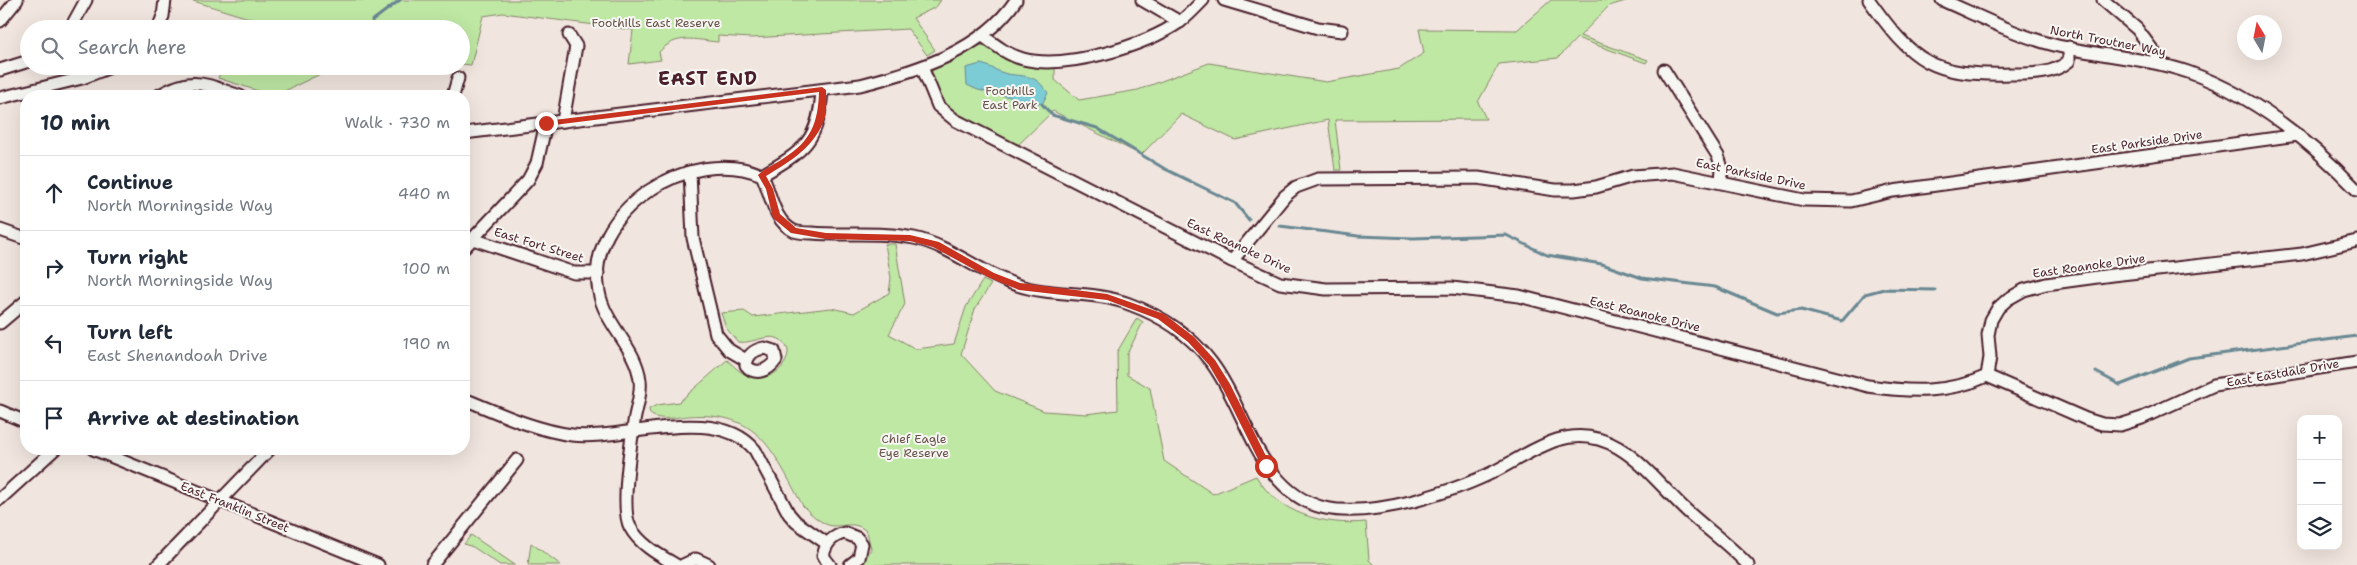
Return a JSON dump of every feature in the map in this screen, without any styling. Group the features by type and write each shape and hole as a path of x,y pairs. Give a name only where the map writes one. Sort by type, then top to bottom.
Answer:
{"street":[{"path":"0,21 17,0"},
{"path":"75,20 86,0"},
{"path":"161,20 165,0"},
{"path":"470,132 868,83 922,68 983,36 1004,18 1016,0"},
{"path":"1142,0 1180,22"},
{"path":"983,36 1013,55 1030,60 1052,61 1104,53 1152,37 1180,22 1203,0"},
{"path":"1224,0 1318,28 1342,31"},
{"path":"1868,0 1909,50 1932,64 1960,73 1974,75 2038,74 2054,71 2063,68 2069,62 2069,47"},
{"name":"North Troutner Way","path":"1942,0 2040,41 2163,64 2191,74 2238,96 2298,135 2337,169 2357,190"},
{"path":"2104,0 2113,6 2145,38 2163,64"},
{"path":"563,121 576,46 569,36"},
{"path":"0,70 20,64"},
{"name":"East Roanoke Drive","path":"922,68 938,106 956,120 1232,261 1280,283 1326,289 1452,288 1519,296 1868,386 1908,390 1954,389 1974,383 1987,376 1990,358 1988,335 1991,320 2008,299 2024,290 2046,284 2112,275 2293,255 2357,241"},
{"path":"1664,70 1718,156 1722,168 1721,182"},
{"path":"33,90 90,75"},
{"path":"455,90 458,78"},
{"path":"167,90 185,81 195,81 222,90"},
{"path":"762,175 789,159 812,138 822,115 822,90"},
{"path":"0,98 20,93"},
{"path":"470,242 534,171 546,123"},
{"name":"East Parkside Drive","path":"1232,261 1285,196 1296,187 1318,180 1478,178 1555,190 1596,187 1633,176 1672,173 1804,200 1851,201 1893,191 2298,135"},
{"path":"676,565 645,547 628,526 626,497 640,384 639,374 632,355 603,306 598,273 606,237 625,210 654,187 690,172 713,167 736,166 750,168 762,175 770,189 776,216 794,231 826,236 910,238 936,244 991,275 1019,286 1107,297 1161,316 1191,339 1212,362 1266,466 1282,486 1300,498 1323,508 1350,511 1390,506 1447,490 1486,476 1547,442 1566,436 1588,436 1616,445 1640,461 1700,524 1739,555 1748,565"},
{"path":"690,172 693,238 716,334 729,350 746,360"},
{"path":"0,230 20,237"},
{"name":"East Fort Street","path":"473,239 574,273 598,273"},
{"path":"0,323 20,306"},
{"name":"East Eastdale Drive","path":"1987,376 2086,420 2102,424 2120,425 2142,418 2197,392 2228,382 2357,362"},
{"path":"470,401 543,429 569,436 704,426 723,430 751,445 759,456 789,514 796,522 826,543"},
{"path":"0,411 20,419"},
{"path":"0,499 48,455"},
{"name":"East Franklin Street","path":"108,455 378,565"},
{"path":"158,565 264,455"},
{"path":"432,565 517,460"},
{"path":"830,565 823,556 826,543 832,537 847,533 859,538 862,551 859,558 850,565"},
{"path":"683,565 692,560 699,559 709,565"}],"green space":[{"name":"Foothills East Reserve","path":"190,0 941,0 936,7 913,18 935,50 927,55 908,29 751,38 718,36 718,42 686,39 672,42 666,46 659,52 661,60 629,64 633,30 503,13 483,16 471,65 470,20 252,19"},
{"name":"Foothills East Park","path":"1551,0 1629,0 1609,6 1580,36 1648,60 1646,63 1577,38 1558,58 1499,64 1478,102 1486,119 1335,120 1341,170 1335,170 1328,120 1235,140 1181,114 1141,155 1053,111 1018,145 953,111 945,103 938,91 932,73 932,68 981,45 1004,57 1055,65 1055,80 1079,100 1138,90 1209,63 1326,82 1399,69 1424,53 1419,29 1517,30"},
{"path":"220,75 318,75 287,90 255,90 218,78"},
{"name":"Chief Eagle Eye Reserve","path":"885,244 895,244 905,304 889,334 916,349 954,344 966,307 983,280 991,284 975,309 961,354 995,391 1044,411 1086,414 1118,410 1117,352 1137,318 1143,322 1127,354 1127,375 1150,388 1164,461 1213,494 1256,476 1265,489 1277,500 1304,515 1335,522 1366,522 1369,560 1374,565 862,565 871,549 867,532 855,525 829,525 813,516 803,506 772,452 748,428 732,420 713,416 658,418 650,414 649,409 657,405 679,402 727,360 743,373 756,378 762,378 775,373 785,363 788,350 784,343 772,337 738,342 726,328 721,313 744,311 753,317 831,308 854,313 889,293 891,278"},
{"path":"471,535 515,565 500,565 473,547 464,544"},
{"path":"531,543 561,565 528,565"}],"water":[{"path":"981,64 1003,73 1035,79 1048,93 1042,104 978,90 967,85 966,68"}],"waterway":[{"path":"373,20 400,0"},
{"path":"1042,104 1052,115 1097,128 1165,169 1235,203 1249,220"},
{"path":"1280,226 1358,236 1413,238 1506,235 1547,255 1602,264 1642,278 1715,287 1777,313 1801,310 1842,321 1865,294 1884,289 1935,290"},
{"path":"2096,372 2120,385 2189,358 2357,336"}],"district":[{"name":"EAST END","path":"708,79"}],"route":[{"path":"546,123 822,90 822,115 812,138 798,153 762,175 770,189 776,216 794,231 826,236 910,238 936,244 991,275 1019,286 1107,297 1161,316 1191,339 1212,362 1266,466"}]}
